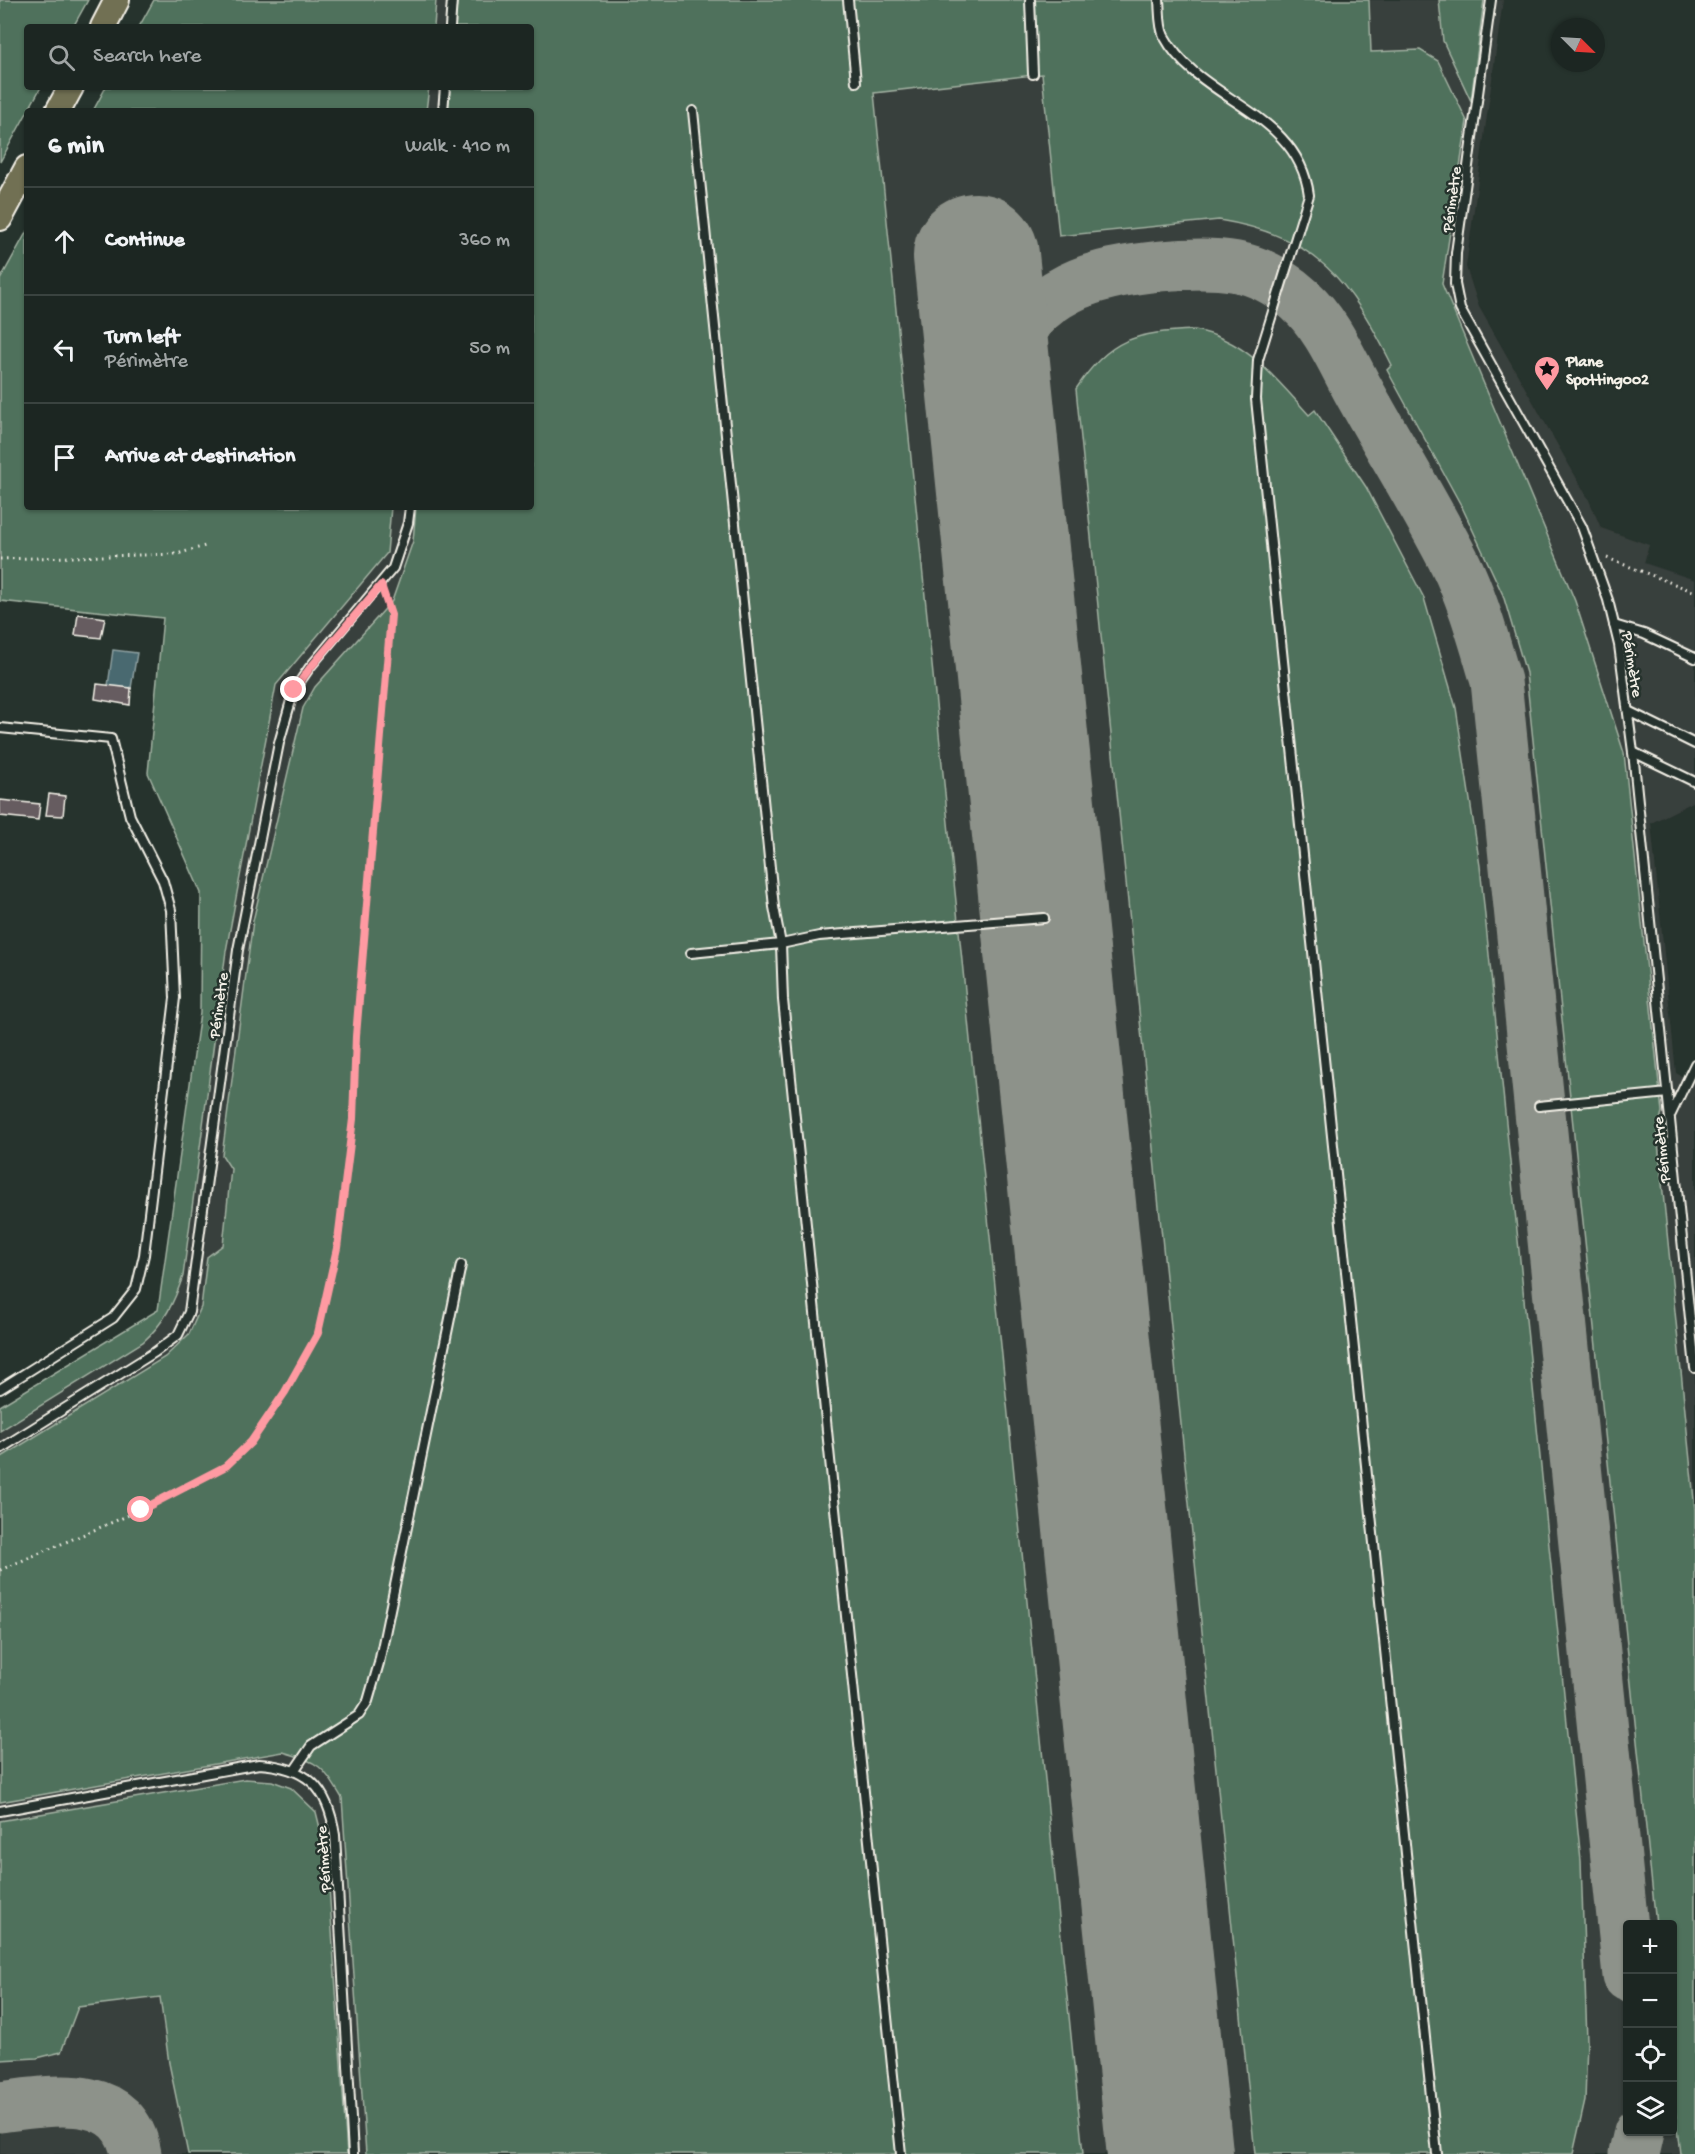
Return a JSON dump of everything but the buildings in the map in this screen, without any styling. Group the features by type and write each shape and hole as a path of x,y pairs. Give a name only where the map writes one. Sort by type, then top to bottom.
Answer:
{"main road":[{"path":"105,24 117,0"},
{"path":"60,108 69,90"},
{"path":"0,218 24,174"}],"lane":[{"path":"450,24 452,0"},
{"path":"848,0 856,82"},
{"path":"1030,0 1033,75"},
{"path":"1159,0 1163,35 1180,57 1225,95 1264,122 1294,150 1306,174 1309,195 1258,360 1256,399 1437,2154"},
{"name":"Périmètre","path":"1491,0 1456,254 1455,284 1460,309 1582,527 1614,625 1633,752 1695,1368"},
{"path":"443,108 445,90"},
{"path":"693,111 774,907 781,945 783,1000 901,2154"},
{"name":"Périmètre","path":"0,1449 155,1352 178,1335 189,1312 238,950 279,743 294,690 381,585 399,556 409,510"},
{"path":"1614,625 1644,634 1695,658"},
{"path":"1628,711 1695,744"},
{"path":"0,728 111,740 130,816 163,881 171,910 175,998 144,1256 136,1288 113,1318 0,1389"},
{"path":"1633,752 1695,782"},
{"path":"691,953 781,945 819,936 1044,918"},
{"path":"1670,1116 1695,1064"},
{"path":"1539,1106 1668,1093"},
{"path":"294,1771 310,1746 359,1715 368,1701 379,1663 461,1265"},
{"name":"Périmètre","path":"0,1811 259,1764 282,1766 304,1775 321,1791 332,1811 354,2154"}],"path":[{"path":"0,559 177,554 205,546"},
{"path":"1591,552 1695,592"},
{"path":"0,1570 141,1510 226,1466 258,1432 285,1392 318,1333 337,1248 353,1119 356,1036 391,615 381,585"}],"shaded area":[{"path":"436,0 1503,0 1466,267 1479,307 1589,500 1601,528 1649,545 1644,563 1695,580 1695,801 1651,823 1676,1073 1695,1084 1695,2154 0,2154 0,1431 143,1342 183,1276 226,951 276,685 387,553 391,510 534,510 534,108 426,108 429,90 534,90 534,24 434,24"}],"green space":[{"path":"0,0 88,0 75,24 24,24 24,90 39,90 30,108 24,108 24,118 0,162"},
{"path":"154,0 436,0 434,24 141,24"},
{"path":"457,0 1369,0 1371,52 1420,50 1438,61 1467,121 1442,284 1575,601 1624,753 1662,1112 1657,1133 1695,1510 1695,2154 1680,2154 1677,2127 1677,1920 1656,1920 1526,673 1503,595 1462,507 1387,370 1392,365 1377,335 1345,286 1326,267 1306,251 1281,238 1253,227 1219,220 1059,236 1042,74 874,93 1083,2154 366,2154 342,1798 330,1778 319,1767 305,1759 283,1752 0,1802 0,1458 165,1357 189,1334 201,1307 207,1257 223,1245 231,1169 222,1155 253,921 303,708 315,687 392,601 413,541 416,510 534,510 534,108 448,108 450,90 534,90 534,24 455,24"},
{"path":"1439,0 1484,0 1471,101 1443,41"},
{"path":"104,90 429,90 426,108 95,108"},
{"path":"24,236 24,510 391,510 387,553 276,685 226,951 183,1276 176,1295 163,1320 143,1342 0,1431 0,1406 158,1310 200,1013 201,893 148,773 163,618 0,601 0,280"},
{"path":"1195,330 1230,342 1245,352 1272,374 1309,415 1315,410 1366,487 1424,598 1456,708 1480,866 1581,1861 1587,2041 1585,2101 1573,2154 1255,2154 1076,389 1100,359 1126,341 1157,333"},
{"path":"245,1779 272,1781 291,1788 316,1812 327,1856 347,2154 188,2154 169,2063 160,1997 78,2007 61,2052 37,2058 0,2060 0,1821"}],"water":[{"path":"113,650 137,653 131,688 106,700"}],"taxiway":[{"path":"998,473 995,399 1000,370 1018,333 1033,314 1050,299 1069,288 1112,273 1181,264 1235,266 1252,271 1284,287 1300,300 1319,322 1461,575 1478,620 1496,681 1628,1974"},
{"path":"0,2107 62,2101 83,2102 101,2107 117,2117 129,2132 136,2154"},
{"path":"1634,2154 1638,2136"}],"runway":[{"path":"976,256 1170,2154"}],"place":[{"name":"Plane Spotting002","path":"1547,392"}],"route":[{"path":"141,1510 204,1480 226,1466 251,1442 285,1392 318,1333 337,1248 353,1119 356,1036 391,615 381,585 294,690"}]}
